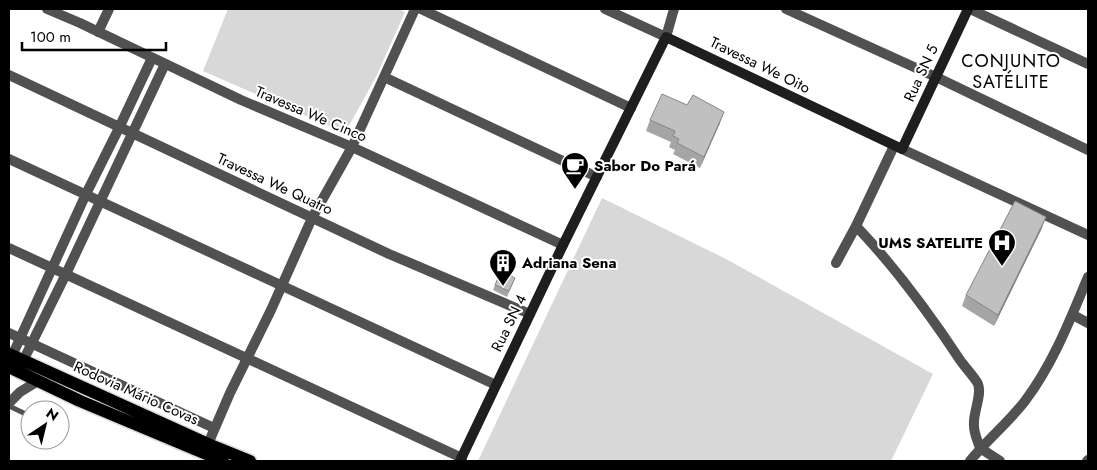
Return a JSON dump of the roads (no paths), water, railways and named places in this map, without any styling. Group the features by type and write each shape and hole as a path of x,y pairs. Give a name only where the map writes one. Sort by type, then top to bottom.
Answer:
{"main road":[{"name":"Rua SN 5","path":"898,147 936,77 969,9"},
{"name":"Rua SN 4","path":"461,459 563,245 666,37"},
{"name":"Travessa We Oito","path":"666,37 898,147"},
{"name":"Rodovia Mário Covas","path":"13,359 38,381 80,401 223,461"},
{"name":"Rodovia Mário Covas","path":"13,359 250,461"}],"street":[{"name":"Travessa We Cinco","path":"47,9 241,100 352,147 563,245"},
{"path":"98,32 109,9"},
{"path":"208,444 312,218 352,147 415,9"},
{"path":"420,9 631,108"},
{"name":"Travessa We Oito","path":"604,9 666,37"},
{"name":"Rua SN 4","path":"666,37 674,9"},
{"path":"786,9 936,77 1088,150"},
{"path":"969,9 1088,64"},
{"path":"13,359 20,338 86,194 120,128 152,58"},
{"path":"13,359 32,343 165,64"},
{"name":"Travessa We Quatro","path":"9,76 389,254 530,314"},
{"path":"384,77 597,177"},
{"path":"836,263 898,147 1088,235"},
{"path":"9,159 496,385"},
{"path":"856,226 876,246 900,277 978,384 975,435 980,448 1000,461"},
{"path":"9,248 461,459"},
{"path":"970,461 1024,401 1043,373 1072,315 1088,277"},
{"path":"1072,315 1088,323"},
{"path":"9,333 214,428"},
{"path":"10,400 38,381"}],"lane":[{"path":"10,400 20,408"}],"place":[{"name":"Sabor Do Pará","path":"575,190"},
{"name":"UMS SATELITE","path":"1002,267"},
{"name":"Adriana Sena","path":"503,287"}],"district":[{"name":"CONJUNTO SATÉLITE","path":"1011,71"}]}
